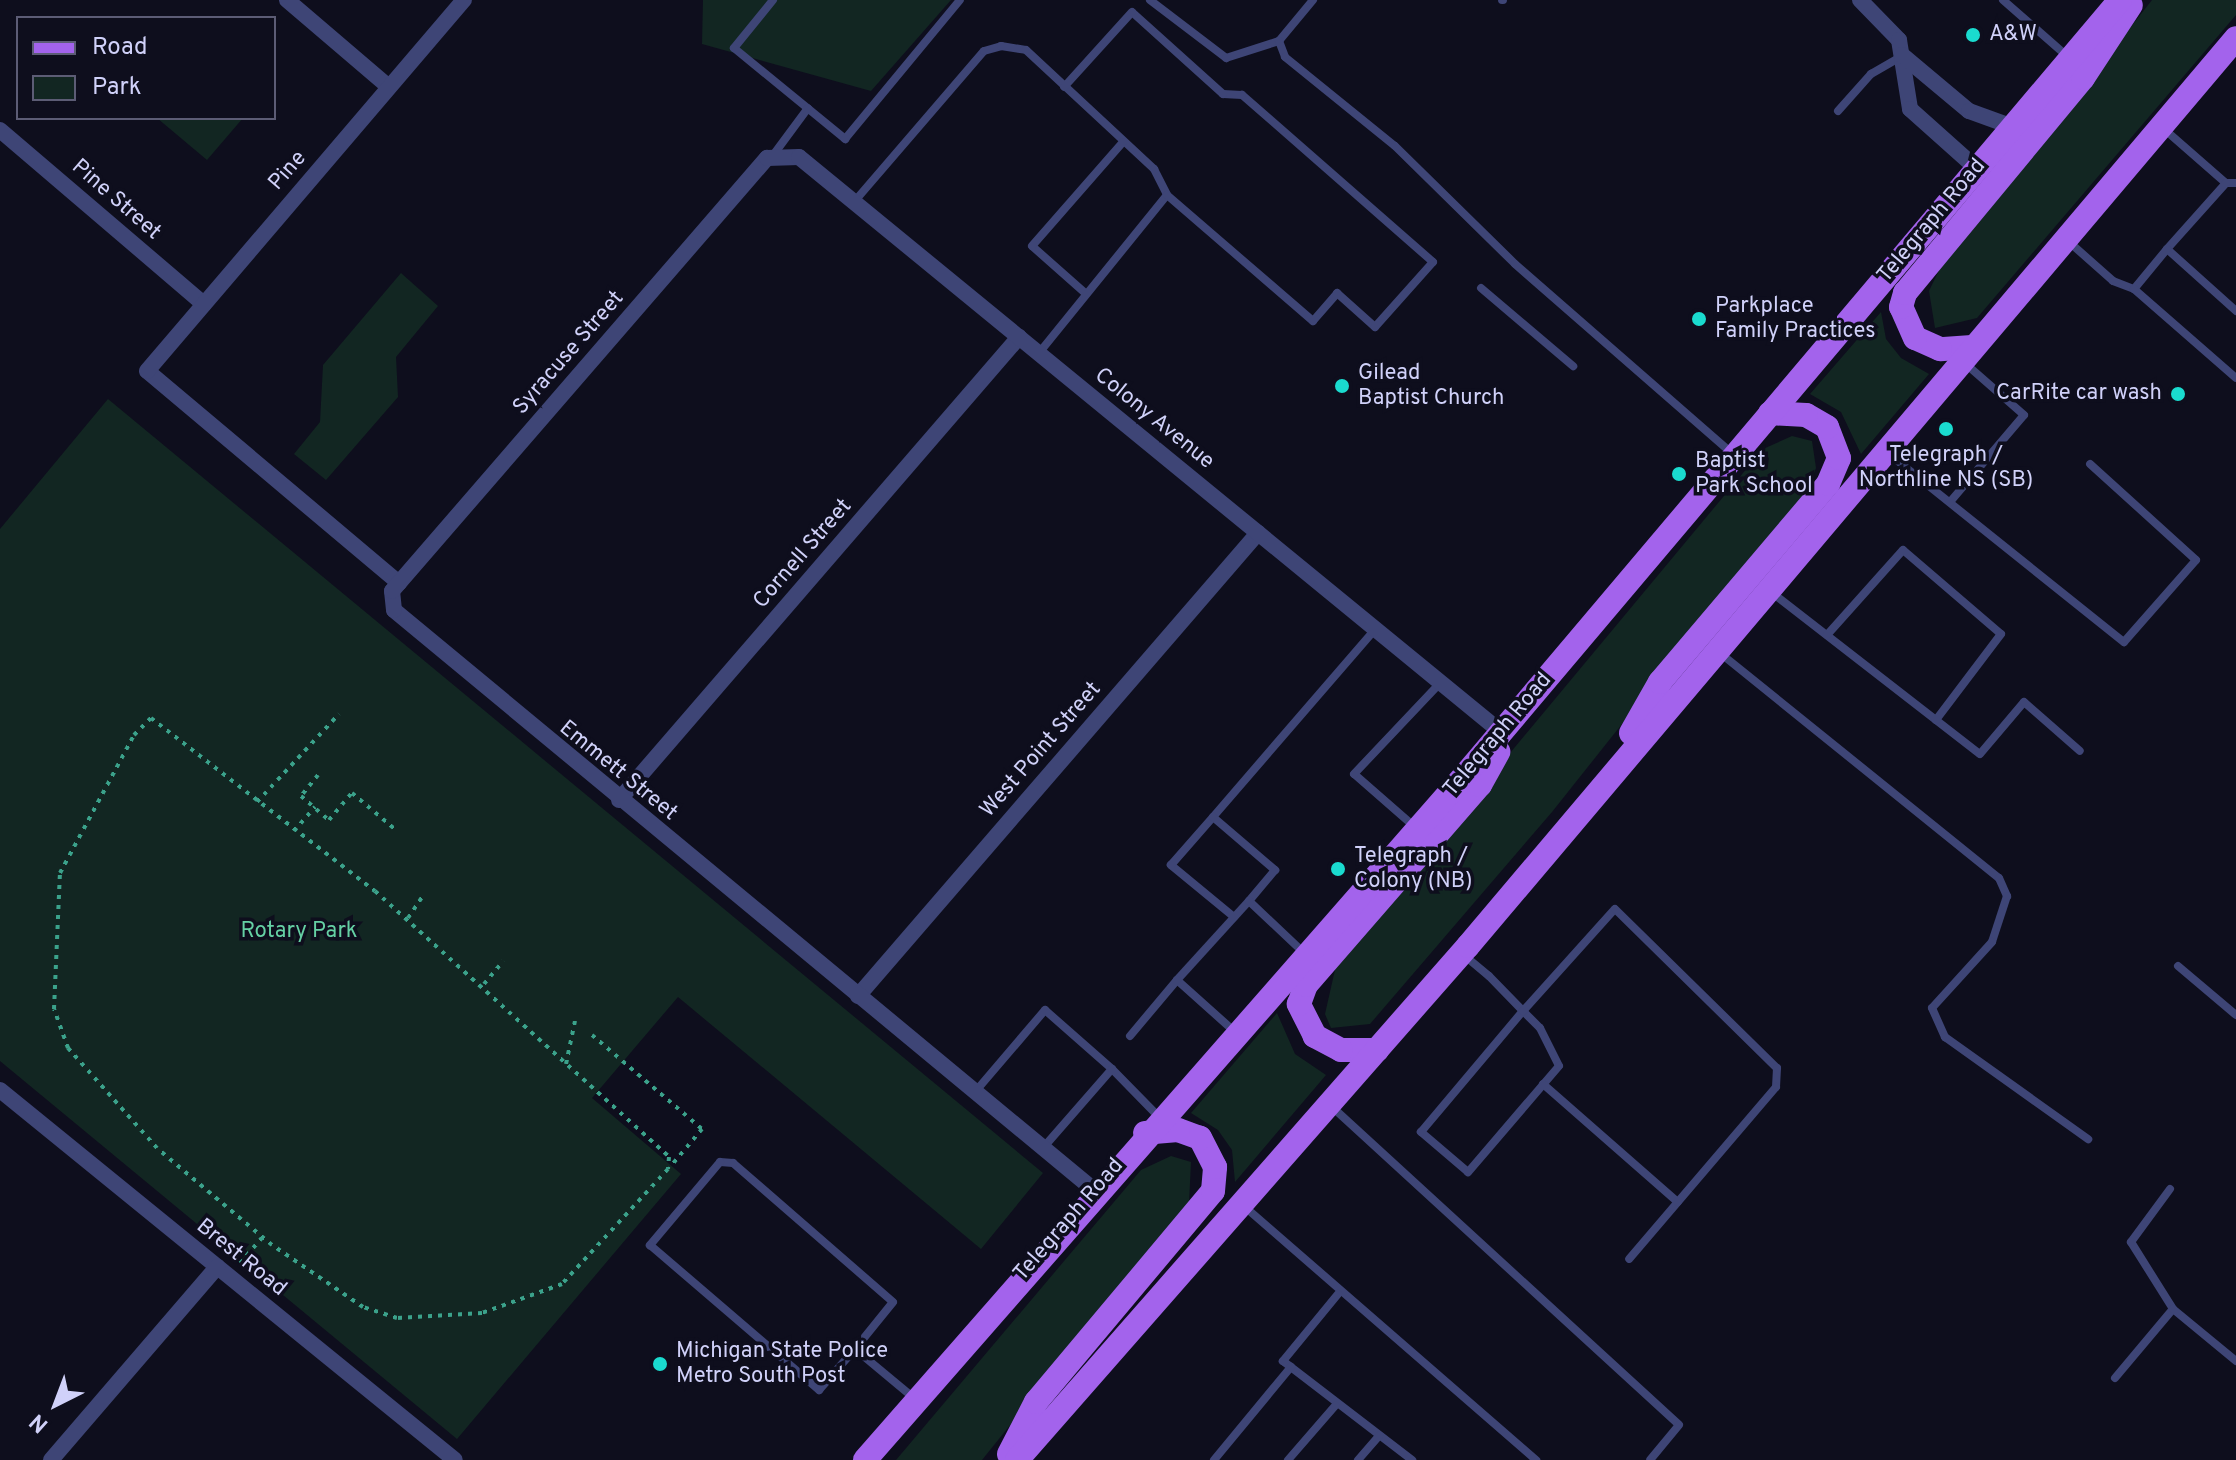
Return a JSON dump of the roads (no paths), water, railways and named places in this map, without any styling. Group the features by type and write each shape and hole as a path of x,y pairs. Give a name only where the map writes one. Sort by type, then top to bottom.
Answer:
{"main road":[{"name":"Telegraph Road","path":"869,1456 1094,1190 1501,732 2120,0"},
{"path":"1967,353 1940,349 1915,338 1901,307 1905,293 2083,78 2132,0"},
{"path":"1017,1460 1461,953 1605,778 2236,38"},
{"path":"1605,778 1660,682 1828,484 1839,458 1827,427 1806,415 1770,413"},
{"path":"1377,1050 1341,1050 1315,1036 1299,1004 1306,985 1480,785 1522,707"},
{"path":"1006,1460 1036,1402 1213,1191 1215,1167 1200,1138 1152,1125"}],"street":[{"path":"287,0 389,87"},
{"name":"Pine","path":"399,583 147,371 464,0"},
{"path":"1860,0 1886,22 1902,55 1910,109 1976,168"},
{"path":"1902,55 1969,111 2013,127"},
{"name":"Pine Street","path":"0,130 204,304"},
{"name":"Colony Avenue","path":"774,154 799,157 1501,732"},
{"name":"Syracuse Street","path":"399,583 774,154"},
{"name":"Cornell Street","path":"619,800 1019,337"},
{"name":"West Point Street","path":"858,996 1258,533"},
{"name":"Emmett Street","path":"399,583 391,598 401,620 1094,1190"},
{"name":"Brest Road","path":"0,1090 455,1460"},
{"path":"51,1460 223,1272"}],"lane":[{"path":"773,0 734,48 845,139 960,0"},
{"path":"1150,0 1226,58 1279,41 1313,0"},
{"path":"2003,0 2070,59"},
{"path":"854,202 984,51 1026,50 1064,87 1123,142 1154,169 1167,195 1313,321 1337,293 1375,327 1433,262 1242,95 1223,94 1132,12 1064,87"},
{"path":"1279,41 1285,57 1395,146 1515,264 1734,455"},
{"path":"1838,111 1871,74 1902,55"},
{"path":"774,154 808,108"},
{"path":"2160,126 2226,183 2236,183"},
{"path":"1084,292 1032,246 1123,142"},
{"path":"2134,289 2226,183"},
{"path":"1039,353 1084,292 1167,195"},
{"path":"2065,238 2113,281 2134,289 2236,378"},
{"path":"2167,249 2236,311"},
{"path":"1481,288 1573,366"},
{"path":"1950,502 2024,415 1967,353"},
{"path":"1885,450 2124,642 2196,560 2090,464"},
{"path":"1827,635 1903,550 2001,634 1936,720"},
{"path":"1768,589 1980,754 2024,702 2080,751"},
{"path":"1234,917 1171,865 1375,629"},
{"path":"1716,650 1999,878 2007,896 1992,942 1932,1008 1945,1037 2088,1139"},
{"path":"1417,828 1354,774 1440,683"},
{"path":"1130,1036 1275,870 1213,817"},
{"path":"1249,901 1305,953"},
{"path":"1461,953 1523,1011 1559,1066 1468,1172 1421,1132 1523,1011 1615,909 1777,1068 1776,1087 1629,1259"},
{"path":"2178,966 2236,1015"},
{"path":"1177,980 1235,1032"},
{"path":"975,1092 1045,1010 1112,1069 1152,1125"},
{"path":"1043,1148 1112,1069"},
{"path":"1543,1084 1678,1202"},
{"path":"1329,1105 1679,1425 1650,1460"},
{"path":"720,1162 733,1163 893,1302 855,1349 819,1390 650,1245 720,1162"},
{"path":"2170,1189 2131,1242 2173,1309 2236,1361"},
{"path":"1242,1204 1338,1294 1536,1460"},
{"path":"1338,1294 1283,1361 1335,1406 1412,1460"},
{"path":"2115,1378 2173,1309"},
{"path":"855,1349 915,1400"},
{"path":"1214,1460 1291,1367"},
{"path":"1288,1460 1335,1406"},
{"path":"1358,1460 1379,1436"}],"place":[{"name":"A&W","path":"1973,35"},
{"name":"Parkplace Family Practices","path":"1699,319"},
{"name":"Gilead Baptist Church","path":"1342,386"},
{"name":"CarRite car wash","path":"2178,394"},
{"name":"Telegraph / Northline NS (SB)","path":"1946,429"},
{"name":"Baptist Park School","path":"1679,474"},
{"name":"Telegraph / Colony (NB)","path":"1338,869"},
{"name":"Michigan State Police Metro South Post","path":"660,1364"}],"park label":[{"name":"Rotary Park","path":"299,932"}]}
